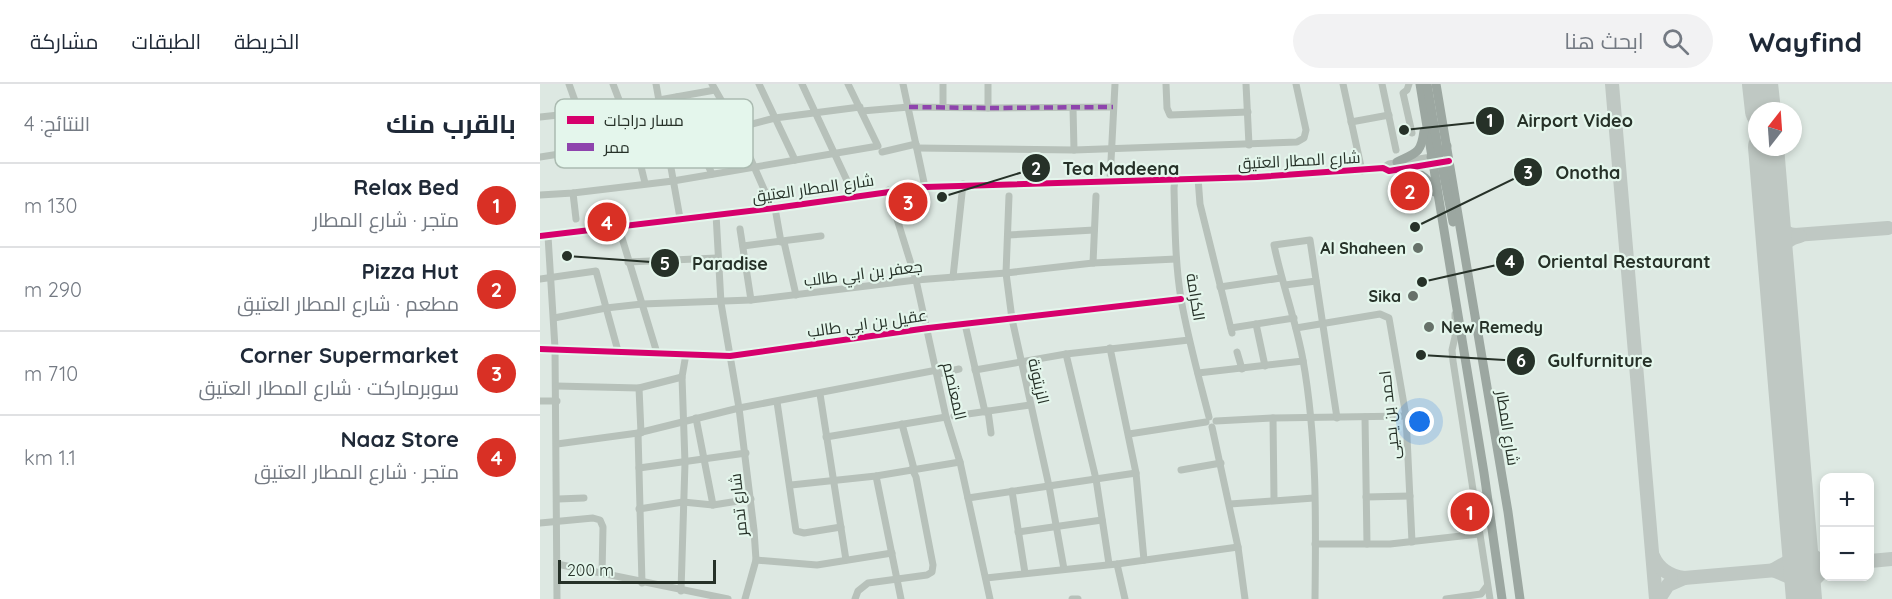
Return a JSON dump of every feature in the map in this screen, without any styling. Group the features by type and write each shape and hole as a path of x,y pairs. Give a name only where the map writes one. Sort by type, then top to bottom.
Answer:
{"highway":[{"name":"شارع المطار","path":"1420,84 1502,599"},
{"path":"1427,84 1439,150 1444,152 1447,146"},
{"path":"1431,160 1438,157 1445,162 1447,146 1436,84"},
{"path":"1398,166 1419,151 1425,120"},
{"name":"شارع المطار","path":"1445,162 1459,258 1472,296 1520,599"},
{"path":"1398,166 1424,176 1433,187 1439,202"},
{"path":"1478,530 1482,510 1482,470"}],"street":[{"path":"569,84 574,99"},
{"path":"613,84 618,99"},
{"path":"656,84 659,99"},
{"path":"759,84 795,160"},
{"path":"802,84 850,187"},
{"path":"848,84 880,149"},
{"path":"903,84 925,187"},
{"path":"943,84 943,107"},
{"path":"988,84 988,108"},
{"path":"1110,180 1115,84"},
{"path":"1166,84 1167,108 1170,115 1248,112"},
{"path":"1246,84 1250,145"},
{"path":"767,196 754,166 834,153 916,146 1074,150 1298,142 1304,138 1306,130 1296,84"},
{"path":"1343,84 1362,171"},
{"path":"1382,84 1396,150"},
{"path":"1409,84 1403,93 1412,133"},
{"path":"670,99 714,87"},
{"path":"753,124 815,112 861,109 1113,107"},
{"path":"1073,108 1074,150"},
{"path":"540,117 555,115"},
{"path":"1351,122 1389,115"},
{"path":"540,157 555,154"},
{"name":"شارع المطار العتيق","path":"544,236 775,208 888,190 963,184 1176,179 1362,171 1383,168 1389,164 1398,166 1431,160"},
{"path":"641,168 645,183"},
{"path":"671,168 680,218"},
{"path":"709,168 712,174"},
{"path":"540,195 673,181 744,168"},
{"name":"الكرامة","path":"1198,178 1200,204 1232,330 1256,324"},
{"name":"الكرامة","path":"1176,179 1174,188 1176,259 1181,299 1230,504 1245,599"},
{"path":"953,277 963,184"},
{"name":"المعتصم","path":"888,190 916,280 928,328 990,599"},
{"path":"573,193 576,219"},
{"name":"الزيتونة","path":"1009,196 1006,273 1012,319 1050,486 1064,568"},
{"path":"1093,263 1096,196"},
{"path":"775,208 796,295"},
{"name":"شارع تدمر","path":"716,214 721,303 752,499 756,560 745,599"},
{"path":"740,230 751,300"},
{"path":"1008,235 1094,230"},
{"path":"544,236 551,278 554,318 558,499 557,599"},
{"path":"742,246 821,236"},
{"path":"622,238 657,353"},
{"path":"1315,599 1311,417 1294,318 1274,245 1310,240 1337,418"},
{"path":"628,262 717,258"},
{"name":"جعفر بن ابي طالب","path":"554,318 642,304 721,303 916,280 1093,263 1176,259"},
{"path":"540,279 596,271 618,351"},
{"path":"1220,287 1316,281"},
{"name":"عقيل بن ابي طالب","path":"540,349 730,356 928,328 1181,299"},
{"name":"شارع المطار","path":"1457,310 1454,315 1453,361 1490,599"},
{"name":"احمد بن يحيى","path":"1323,324 1380,314 1389,318 1406,416 1412,542"},
{"path":"1265,366 1256,324 1294,318"},
{"path":"965,324 991,433"},
{"path":"1296,328 1323,324"},
{"path":"975,369 1110,348 1189,340"},
{"path":"1110,348 1136,473 1144,560"},
{"path":"1237,352 1242,369"},
{"path":"681,591 685,463 682,377 686,354"},
{"path":"1066,354 1096,479 1102,520 1125,599"},
{"path":"1198,373 1303,361"},
{"path":"557,444 640,433 739,408 959,369"},
{"path":"556,386 639,388 682,377"},
{"path":"639,388 639,508 642,583"},
{"path":"820,394 846,560"},
{"path":"540,401 556,401"},
{"path":"777,402 798,533 841,527"},
{"path":"826,437 1030,405"},
{"path":"1129,434 1211,422 1273,418 1406,416"},
{"path":"1365,417 1367,544"},
{"path":"696,418 713,505"},
{"path":"1273,418 1274,500"},
{"path":"855,599 858,591 867,583 927,575 933,568 916,477 902,424"},
{"path":"639,468 746,453"},
{"path":"791,485 876,476 960,462"},
{"path":"1181,470 1221,463"},
{"path":"968,498 1136,473"},
{"path":"876,476 901,599"},
{"path":"1012,491 1025,573"},
{"path":"1366,497 1410,496"},
{"path":"558,499 584,498"},
{"path":"1230,504 1314,498"},
{"path":"639,508 683,502 713,505 752,499"},
{"path":"540,523 593,518 600,520 603,527 602,574"},
{"path":"1018,532 1102,520"},
{"path":"1315,544 1412,542 1478,530"},
{"path":"986,578 1238,547"},
{"path":"756,560 817,565 892,553"},
{"path":"557,564 728,599"},
{"path":"1446,599 1481,594 1487,585"},
{"path":"1072,599 1078,599"}],"taxiway":[{"path":"1612,84 1656,599"},
{"path":"1771,213 1779,228 1795,235 1888,228"},
{"path":"1775,262 1783,245 1800,236"},
{"path":"1799,535 1809,553 1820,560"},
{"path":"1799,542 1791,560 1773,570 1792,578 1804,595"},
{"path":"1653,556 1666,572 1684,578 1668,585 1659,599"},
{"path":"1874,561 1892,559"},
{"path":"1684,578 1820,566"},
{"path":"1805,599 1810,584 1820,574"}],"runway":[{"path":"1760,84 1762,102"},
{"path":"1767,156 1804,599"}],"marked path":[{"path":"909,107 1113,107"}],"cycle path":[{"path":"540,236 775,208 925,187 1257,177 1383,168 1389,171 1449,161"},
{"path":"540,349 730,356 928,328 1181,299"}],"place":[{"name":"Airport Video","path":"1404,130"},
{"name":"Pizza Hut","path":"1410,191"},
{"name":"Tea Madeena","path":"942,197"},
{"name":"Corner Supermarket","path":"908,202"},
{"name":"Naaz Store","path":"607,222"},
{"name":"Onotha","path":"1415,227"},
{"name":"Al Shaheen","path":"1418,248"},
{"name":"Paradise","path":"567,256"},
{"name":"Oriental Restaurant","path":"1422,282"},
{"name":"Sika","path":"1413,296"},
{"name":"New Remedy","path":"1429,327"},
{"name":"Gulfurniture","path":"1421,355"},
{"name":"Relax Bed","path":"1470,512"}]}
